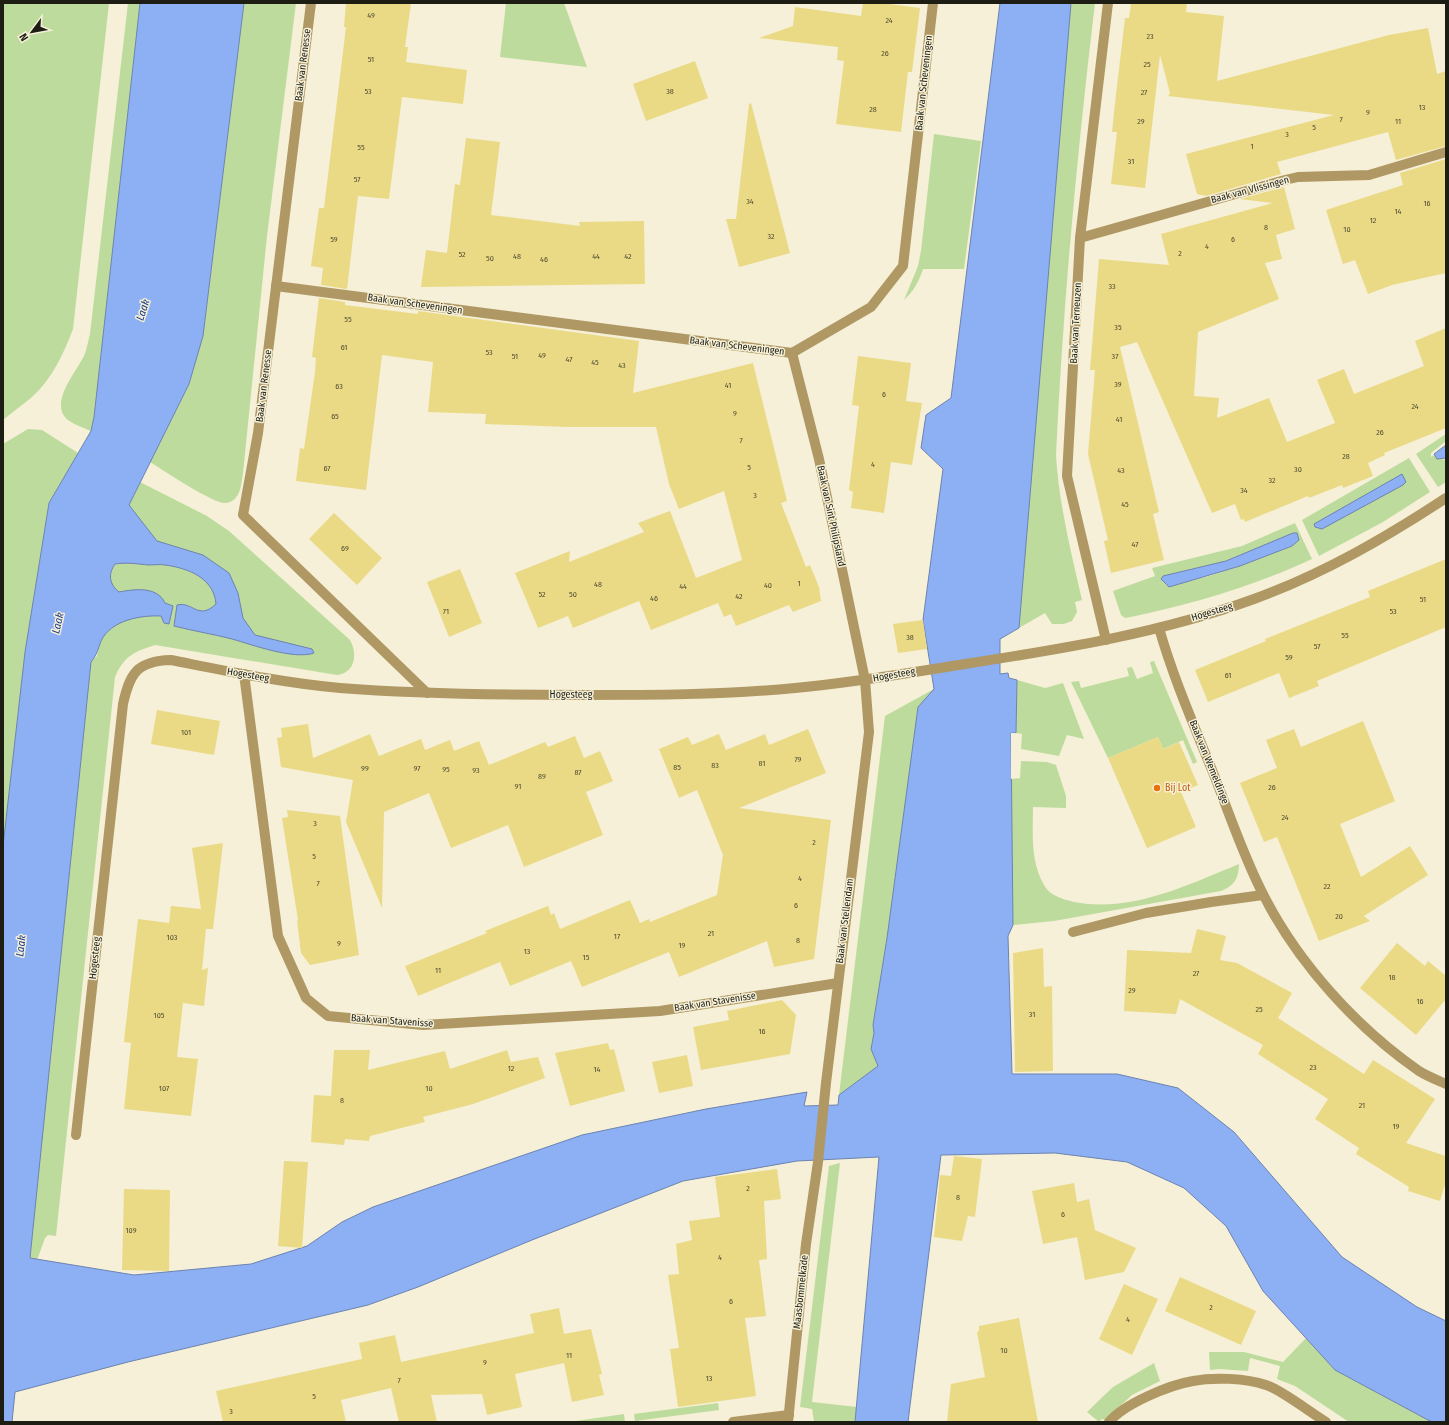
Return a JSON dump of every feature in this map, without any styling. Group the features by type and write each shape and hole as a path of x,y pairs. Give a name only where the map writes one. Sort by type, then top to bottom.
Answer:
{"street":[{"name":"Baak van Renesse","path":"311,3 258,433 243,514 427,693"},
{"name":"Baak van Scheveningen","path":"276,286 792,353 871,307 903,266 933,3"},
{"name":"Baak van Terneuzen","path":"1106,640 1067,476 1080,238 1108,3"},
{"name":"Baak van Vlissingen","path":"1080,238 1285,180 1298,177 1368,175 1446,152"},
{"name":"Baak van Sint Philipsland","path":"792,353 819,459 865,680"},
{"name":"Hogesteeg","path":"76,1135 123,704 128,682 135,671 145,664 156,661 171,660 244,674 339,688 427,693 598,695 731,692 795,688 865,680 1005,658 1106,640 1158,628 1255,599 1322,571 1382,539 1446,498"},
{"name":"Baak van Wemeldinge","path":"1158,628 1168,659 1263,895 1303,957 1340,1002 1369,1031 1420,1071 1446,1084"},
{"name":"Baak van Stavenisse","path":"244,674 278,936 306,998 328,1016 423,1026 660,1011 838,983"},
{"name":"Baak van Stellendam","path":"818,1162 826,1083 869,732 865,680"},
{"path":"1073,932 1146,913 1263,895"},
{"name":"Maasbommelkade","path":"788,1419 806,1244 818,1162"},
{"path":"1109,1422 1114,1416 1147,1396 1193,1381 1245,1379 1268,1385 1326,1422"},
{"path":"733,1422 788,1419"}],"green space":[{"path":"3,3 109,3 73,329 66,347 46,382 32,397 3,420"},
{"path":"128,3 140,3 94,417 91,431 68,420 63,413 61,406 62,397 70,379 84,356 90,334"},
{"path":"244,3 296,3 267,236 243,473 241,487 237,496 231,502 226,503 211,499 150,462 189,384 203,336"},
{"path":"506,3 564,3 587,67 500,57"},
{"path":"1069,3 1095,3 1071,229 1056,455 1063,510 1082,600 1075,602 1077,612 1072,621 1064,624 1052,624 1045,613 1019,628"},
{"path":"934,134 981,141 964,269 923,269 916,286 904,300 918,266 921,251"},
{"path":"28,429 42,430 78,453 49,503 25,652 3,846 3,444"},
{"path":"1446,434 1446,441 1431,453 1431,457 1434,455 1444,460 1446,458 1446,482 1438,487 1416,454"},
{"path":"1409,458 1430,492 1383,522 1319,556 1302,520","holes":["1406,482 1322,529 1315,524"]},
{"path":"140,482 207,516 229,531 350,640 354,651 354,657 348,671 337,675 155,645 131,655 115,677 56,1236 48,1235 45,1238 37,1260 29,1258 91,662 97,656 111,571 115,564 129,505"},
{"path":"1295,523 1312,559 1268,578 1200,600 1131,617 1125,618 1121,615 1113,591 1155,576 1152,568 1242,546","holes":["1292,546 1206,577 1166,585 1161,579 1163,576 1226,561 1242,555"]},
{"path":"1154,661 1197,762 1193,764 1183,740 1163,749 1158,737 1108,758 1071,682 1079,681 1081,688 1129,676 1127,668 1132,667 1137,679 1153,673 1150,662"},
{"path":"1017,680 1045,688 1063,683 1084,739 1067,735 1059,756 1021,749 1022,734 1016,733"},
{"path":"934,689 887,938 873,1025 874,1033 871,1049 878,1066 839,1095 885,716"},
{"path":"1021,761 1047,762 1056,765 1066,796 1066,808 1033,807 1033,847 1036,866 1044,885 1053,894 1074,902 1117,904 1159,895 1239,864 1235,881 1229,887 1221,891 1054,921 1013,925 1011,779 1020,778"},
{"path":"840,1163 812,1402 857,1407 855,1422 814,1422 812,1409 800,1407 829,1166"},
{"path":"1306,1338 1335,1370 1433,1422 1349,1422 1295,1386 1277,1379 1280,1366 1250,1358 1248,1371 1219,1369 1210,1370 1209,1352 1244,1352 1283,1362"},
{"path":"1154,1363 1160,1381 1132,1395 1105,1420 1102,1419 1099,1422 1087,1412 1113,1387"},
{"path":"718,1403 719,1410 635,1421 634,1414"},
{"path":"624,1414 625,1422 576,1422 576,1421"}],"water":[{"name":"Laak","path":"140,3 244,3 203,336 189,384 129,505 157,541 203,555 229,573 238,593 243,618 255,635 312,649 314,653 296,655 285,653 225,637 174,626 177,605 183,605 200,611 205,611 216,604 210,587 205,581 191,572 174,566 132,563 115,564 111,571 111,582 119,592 132,590 151,591 157,594 165,603 173,606 169,624 164,623 161,616 153,616 127,620 112,628 101,641 91,662 30,1258 134,1275 251,1264 307,1246 342,1222 373,1207 582,1135 706,1109 807,1092 804,1106 838,1105 839,1095 878,1066 871,1049 874,1033 873,1025 887,938 918,707 934,689 923,620 943,469 921,448 926,415 951,398 1000,3 1071,3 1019,628 1000,639 1000,674 1008,673 1009,678 1017,680 1016,733 1011,733 1013,925 1008,936 1012,1074 1117,1074 1178,1088 1234,1132 1342,1257 1417,1307 1446,1321 1446,1422 1433,1422 1428,1420 1335,1370 1263,1291 1226,1226 1184,1188 1127,1162 1055,1153 941,1155 908,1422 855,1422 879,1157 797,1161 683,1181 532,1240 418,1287 368,1305 128,1362 15,1392 12,1422 3,1422 3,846 25,652 49,503 91,431 94,417"},
{"path":"1446,445 1446,458 1437,459 1434,454"},
{"path":"1402,474 1406,482 1403,485 1322,529 1315,527 1314,524"},
{"path":"1293,533 1297,533 1299,540 1292,546 1240,566 1169,587 1161,579 1163,576 1226,561"}],"pier":[{"path":"1011,733 1017,733 1013,735 1013,778 1011,779"}],"building":[{"path":"346,3 411,3 405,47 408,47 406,62 467,70 463,104 402,97 389,199 358,196 347,289 321,285 323,268 311,266 319,208 324,208 346,27 344,27"},
{"path":"863,3 881,3 920,8 912,72 908,72 901,132 836,124 844,61 837,60 838,47 759,38 793,26 795,7 861,16"},
{"path":"1131,3 1187,3 1186,12 1224,16 1217,81 1389,35 1428,28 1437,74 1446,71 1446,146 1396,160 1388,132 1277,162 1281,174 1206,196 1197,194 1186,154 1334,115 1168,96 1170,93 1160,55 1145,188 1111,184 1117,132 1112,132 1115,103 1125,18 1129,18"},
{"path":"695,61 708,98 646,121 633,84"},
{"path":"751,103 790,253 739,267 726,219 736,219 749,104"},
{"path":"466,138 500,142 491,215 580,226 579,222 644,221 645,284 421,287 426,250 447,253 455,184 460,185"},
{"path":"1446,159 1446,273 1392,285 1368,294 1355,260 1343,264 1326,210 1403,185 1400,173"},
{"path":"1284,187 1295,229 1276,235 1282,259 1265,263 1279,299 1198,332 1194,396 1219,398 1217,418 1269,398 1287,442 1335,423 1317,380 1344,369 1354,394 1424,366 1415,341 1446,328 1446,428 1384,453 1385,455 1368,463 1373,476 1343,488 1342,485 1309,498 1308,496 1245,522 1244,519 1241,520 1235,504 1212,513 1137,342 1120,347 1159,512 1153,514 1164,560 1111,573 1104,541 1108,540 1088,454 1095,370 1090,370 1099,259 1169,265 1161,234 1273,203 1240,199"},
{"path":"319,298 345,302 345,305 418,314 418,311 639,341 633,393 753,363 787,501 781,503 806,567 810,565 819,587 821,601 793,612 789,605 736,626 731,614 724,617 718,603 651,630 639,601 573,628 568,616 538,628 515,573 570,551 569,562 644,532 638,523 670,511 696,578 742,560 724,491 679,509 669,484 656,427 569,427 485,424 486,414 428,412 433,362 382,355 366,490 296,481 300,448 304,449 315,372 316,358 312,357"},
{"path":"858,356 911,363 906,401 922,403 912,465 891,462 884,513 851,508 853,492 849,490 859,406 852,405"},
{"path":"334,513 382,558 357,585 309,539"},
{"path":"1446,559 1446,627 1317,681 1319,686 1289,698 1279,673 1208,702 1195,670 1266,641 1265,639 1370,597 1368,591"},
{"path":"460,569 482,623 449,637 427,582"},
{"path":"923,620 927,649 898,653 893,624"},
{"path":"157,710 220,721 214,755 151,744"},
{"path":"1363,721 1395,801 1340,824 1361,877 1410,846 1428,875 1364,916 1370,921 1319,941 1277,837 1264,842 1240,783 1277,768 1266,740 1294,729 1301,747"},
{"path":"308,724 313,758 370,734 379,756 421,739 425,750 450,740 454,751 479,741 489,765 545,742 548,747 575,736 584,758 600,751 613,781 586,792 603,835 524,867 508,825 451,848 429,793 384,812 382,908 346,822 353,780 281,767 277,738 282,737 281,728"},
{"path":"808,729 826,773 739,808 831,820 814,959 774,967 767,941 679,977 669,952 582,987 571,961 510,986 500,962 418,996 405,966 487,933 485,931 548,906 551,915 554,913 560,929 630,900 640,923 649,919 650,922 717,895 723,855 697,790 679,798 659,749 688,737 692,745 719,734 726,750 765,734 769,745"},
{"path":"1158,737 1163,749 1179,742 1198,785 1181,792 1196,827 1147,848 1108,758"},
{"path":"287,810 340,816 359,955 310,965 301,953 298,920 282,818 288,817"},
{"path":"223,843 213,929 206,929 202,970 208,968 204,1006 183,1003 177,1057 198,1059 191,1116 124,1109 131,1043 124,1042 138,919 169,923 171,906 201,909 192,848"},
{"path":"1197,929 1226,936 1220,960 1237,963 1292,993 1278,1018 1364,1074 1373,1060 1435,1099 1406,1143 1446,1156 1446,1181 1440,1201 1408,1191 1409,1187 1356,1154 1359,1148 1315,1119 1328,1099 1258,1054 1263,1045 1180,999 1176,1014 1124,1011 1127,950 1191,953"},
{"path":"1397,943 1425,966 1428,961 1446,976 1446,999 1416,1035 1360,988"},
{"path":"1043,948 1044,987 1052,986 1053,1071 1015,1072 1013,953"},
{"path":"782,1000 796,1015 790,1054 701,1070 693,1027 729,1020 727,1011"},
{"path":"608,1043 610,1050 614,1049 625,1091 570,1106 555,1053"},
{"path":"334,1050 370,1050 368,1070 445,1051 450,1069 507,1050 511,1062 538,1057 545,1078 473,1104 423,1117 425,1122 370,1136 369,1141 345,1139 344,1145 311,1142 314,1095 331,1096"},
{"path":"687,1055 693,1086 659,1093 652,1062"},
{"path":"954,1156 982,1159 975,1217 968,1216 962,1241 934,1237 940,1175 951,1176"},
{"path":"284,1161 308,1162 302,1248 278,1246"},
{"path":"777,1169 781,1199 764,1201 767,1259 759,1260 766,1316 745,1318 756,1396 678,1407 670,1349 679,1348 668,1275 679,1274 676,1244 692,1240 689,1221 720,1217 715,1177"},
{"path":"1074,1183 1077,1202 1089,1199 1095,1230 1136,1248 1124,1272 1085,1280 1077,1237 1043,1244 1032,1191"},
{"path":"124,1189 170,1190 169,1271 122,1270"},
{"path":"1180,1277 1256,1311 1241,1345 1165,1311"},
{"path":"1124,1284 1158,1299 1132,1355 1099,1339"},
{"path":"559,1308 564,1334 591,1329 602,1374 599,1375 604,1395 572,1402 564,1363 515,1374 522,1407 487,1415 482,1394 431,1395 437,1422 399,1422 391,1388 341,1400 346,1422 223,1422 216,1391 362,1359 359,1343 395,1335 401,1362 534,1333 530,1314"},
{"path":"1019,1318 1038,1422 947,1422 951,1384 985,1377 977,1332 979,1331 979,1326"}],"place":[{"name":"Bij Lot","path":"1157,788"}]}
